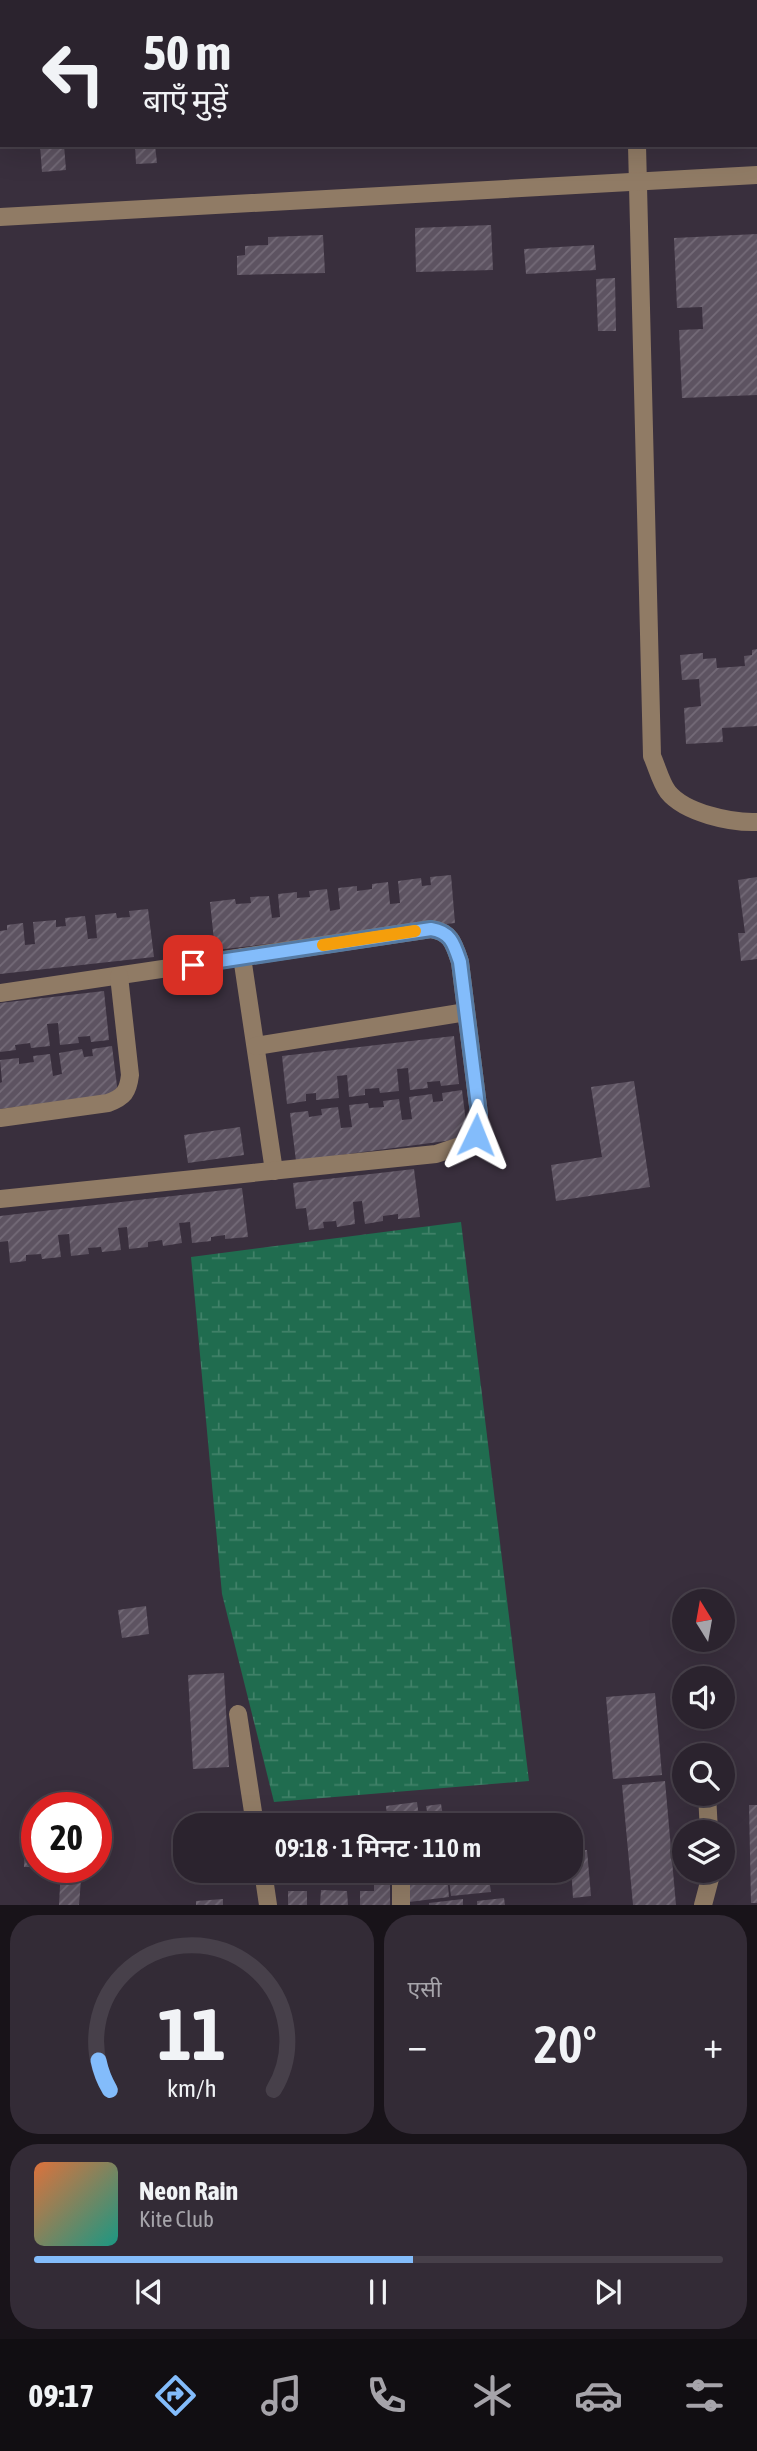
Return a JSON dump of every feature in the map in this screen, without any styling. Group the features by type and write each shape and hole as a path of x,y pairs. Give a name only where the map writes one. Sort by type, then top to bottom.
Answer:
{"street":[{"path":"637,147 652,756 669,793 699,813 741,823 757,822"},
{"path":"0,217 757,175"},
{"path":"0,993 431,929 442,930 453,942 460,962 479,1114 476,1135 466,1144 436,1154 0,1199"},
{"path":"242,957 274,1171"},
{"path":"0,1118 108,1103 123,1097 129,1088 130,1075 119,976"},
{"path":"256,1046 466,1012"},
{"path":"238,1714 254,1813"},
{"path":"265,1883 268,1905"},
{"path":"401,1883 401,1905"},
{"path":"703,1905 709,1883"}],"green space":[{"path":"461,1222 529,1781 274,1802 222,1594 191,1257"}],"building":[{"path":"40,147 64,147 66,170 42,172"},
{"path":"135,147 155,147 157,163 136,164"},
{"path":"491,225 493,270 416,272 415,228"},
{"path":"757,234 757,395 682,398 679,330 703,329 702,307 677,308 674,238"},
{"path":"323,235 325,273 237,275 237,256 245,255 245,246 268,245 268,237"},
{"path":"594,245 596,270 526,274 524,249"},
{"path":"615,278 616,331 598,331 596,279"},
{"path":"757,649 757,726 722,728 723,742 686,744 684,708 701,706 699,679 682,680 680,655 703,653 703,659 716,658 717,668 745,666 744,656 752,655 752,650"},
{"path":"451,875 455,923 215,950 210,902 235,899 236,904 251,903 250,897 269,896 272,918 280,917 278,894 297,892 297,898 310,897 309,891 327,889 330,911 340,909 338,888 357,886 357,891 372,889 372,884 388,882 390,904 400,903 398,881 421,878 422,886 431,885 430,877"},
{"path":"757,877 757,959 741,961 738,933 745,933 738,880"},
{"path":"148,909 154,957 0,974 0,931 7,930 7,925 23,923 25,945 35,944 33,922 56,920 56,927 66,926 65,918 85,916 88,939 97,938 95,915 116,913 117,918 130,917 129,911"},
{"path":"104,991 109,1040 91,1042 90,1036 78,1037 79,1043 60,1045 58,1023 47,1024 50,1046 31,1048 30,1043 15,1045 16,1050 0,1052 0,1003"},
{"path":"454,1036 459,1084 441,1086 440,1081 427,1082 428,1088 410,1090 408,1068 397,1069 399,1091 380,1093 379,1088 365,1089 365,1095 349,1097 347,1075 337,1076 339,1098 316,1100 316,1093 306,1094 306,1101 287,1104 282,1056"},
{"path":"112,1046 118,1094 0,1109 0,1060 19,1058 19,1064 34,1062 33,1056 50,1054 53,1076 62,1074 59,1053 82,1049 84,1057 93,1056 92,1049"},
{"path":"634,1081 650,1187 556,1201 551,1165 602,1157 591,1087"},
{"path":"462,1090 468,1138 296,1161 290,1113 308,1111 309,1117 322,1115 321,1109 338,1107 341,1128 352,1127 349,1105 368,1103 369,1108 384,1107 383,1101 399,1099 402,1120 412,1119 409,1097 432,1094 433,1102 443,1101 442,1093"},
{"path":"240,1127 244,1155 188,1163 184,1135"},
{"path":"414,1169 420,1217 398,1219 398,1214 383,1216 383,1221 365,1224 362,1201 353,1202 355,1224 337,1227 336,1221 323,1222 324,1228 309,1230 306,1208 296,1209 293,1183"},
{"path":"242,1188 248,1237 225,1239 225,1235 211,1237 211,1241 192,1243 190,1222 179,1223 182,1243 163,1246 162,1240 148,1242 148,1247 129,1249 127,1227 118,1228 121,1250 102,1252 101,1247 88,1248 89,1254 71,1256 69,1234 58,1235 61,1257 42,1259 41,1254 26,1255 26,1261 10,1263 8,1241 0,1242 0,1216"},
{"path":"146,1606 149,1634 122,1638 118,1610"},
{"path":"224,1673 229,1767 193,1769 188,1675"},
{"path":"655,1693 662,1775 613,1779 606,1697"},
{"path":"665,1781 676,1905 633,1905 622,1785"},
{"path":"417,1802 418,1813 387,1813 386,1806"},
{"path":"441,1804 442,1813 427,1813 426,1806"},
{"path":"749,1805 757,1805 757,1903 751,1903"},
{"path":"583,1850 587,1850 591,1896 573,1898 572,1883 583,1883"},
{"path":"60,1883 81,1883 79,1905 59,1905"},
{"path":"374,1883 390,1883 390,1905 360,1905 360,1891 374,1891"},
{"path":"407,1883 448,1883 449,1897 409,1902"},
{"path":"449,1883 490,1883 491,1892 451,1896"},
{"path":"321,1890 347,1891 348,1905 320,1905"},
{"path":"288,1891 307,1891 307,1905 288,1905"},
{"path":"504,1898 505,1905 477,1905 477,1901"},
{"path":"223,1899 223,1905 196,1905 196,1901"},
{"path":"463,1899 463,1905 429,1905 429,1903"}],"slow traffic":[{"path":"323,945 415,931"}],"route":[{"path":"193,965 431,929 442,930 453,942 460,962 479,1114 476,1135"}]}
